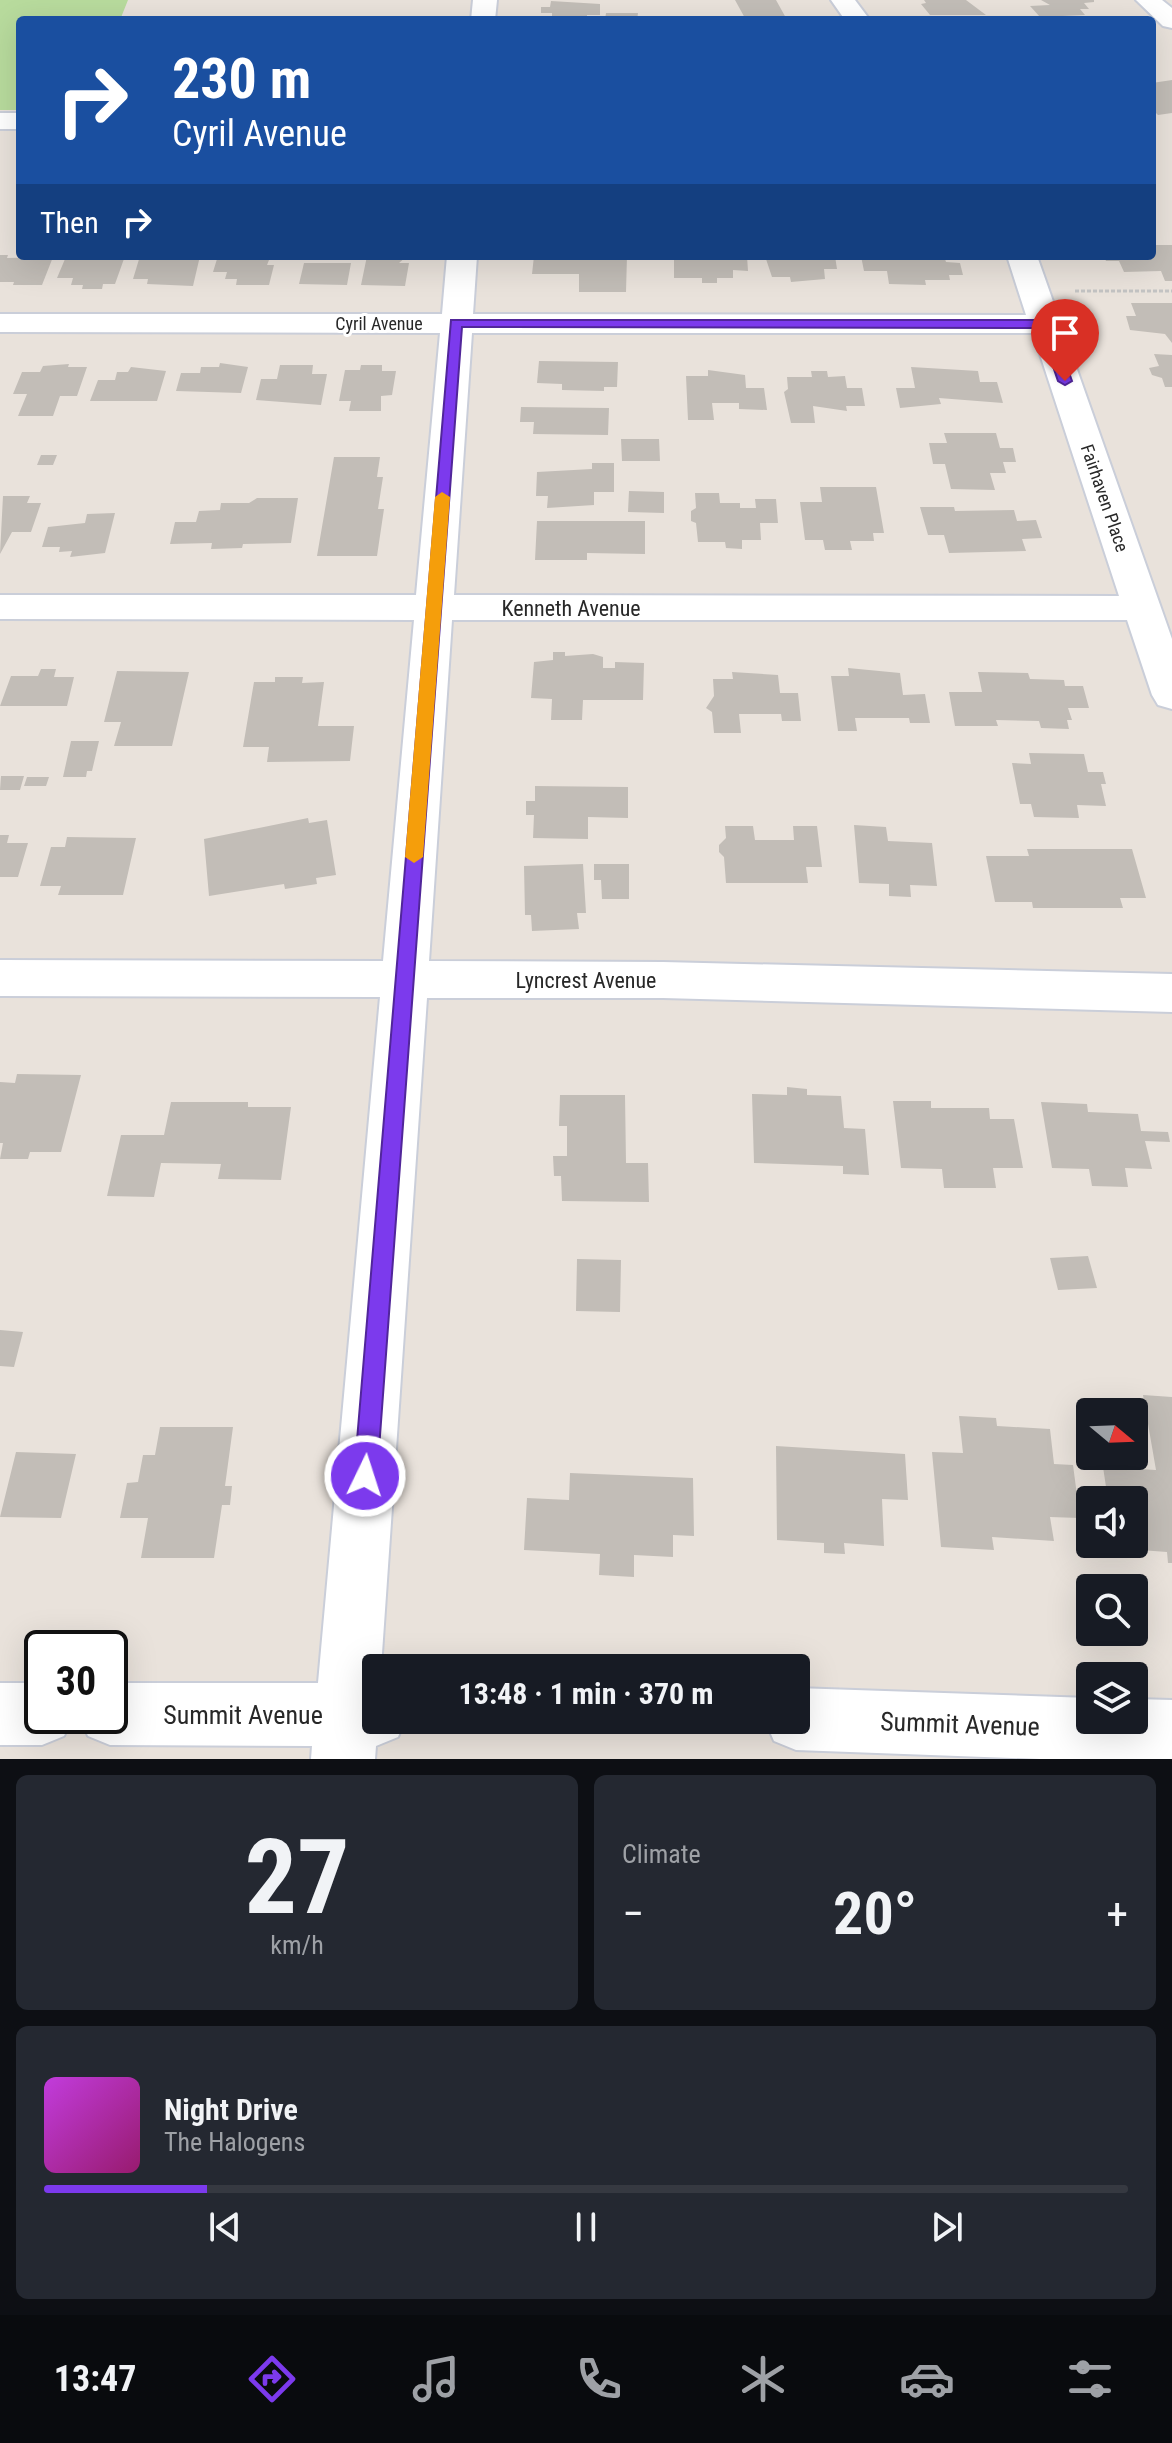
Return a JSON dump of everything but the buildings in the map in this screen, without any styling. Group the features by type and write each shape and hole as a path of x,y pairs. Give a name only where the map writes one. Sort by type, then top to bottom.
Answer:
{"street":[{"path":"1148,0 1172,21"},
{"path":"355,1729 404,979 462,260"},
{"name":"Fairhaven Place","path":"1023,260 1172,695"},
{"name":"Cyril Avenue","path":"0,323 1045,324"},
{"name":"Kenneth Avenue","path":"0,607 1142,608"},
{"name":"Lyncrest Avenue","path":"0,978 663,980 1172,993"},
{"path":"0,1714 24,1714"},
{"name":"Summit Avenue","path":"128,1715 355,1729"},
{"name":"Summit Avenue","path":"810,1719 1172,1732"}],"path":[{"path":"1075,291 1172,291"}],"green space":[{"path":"0,0 128,0 122,16 16,16 16,110 0,110"}],"slow traffic":[{"path":"414,857 442,497"}],"route":[{"path":"365,1476 456,323 1045,324 1065,381"}]}
